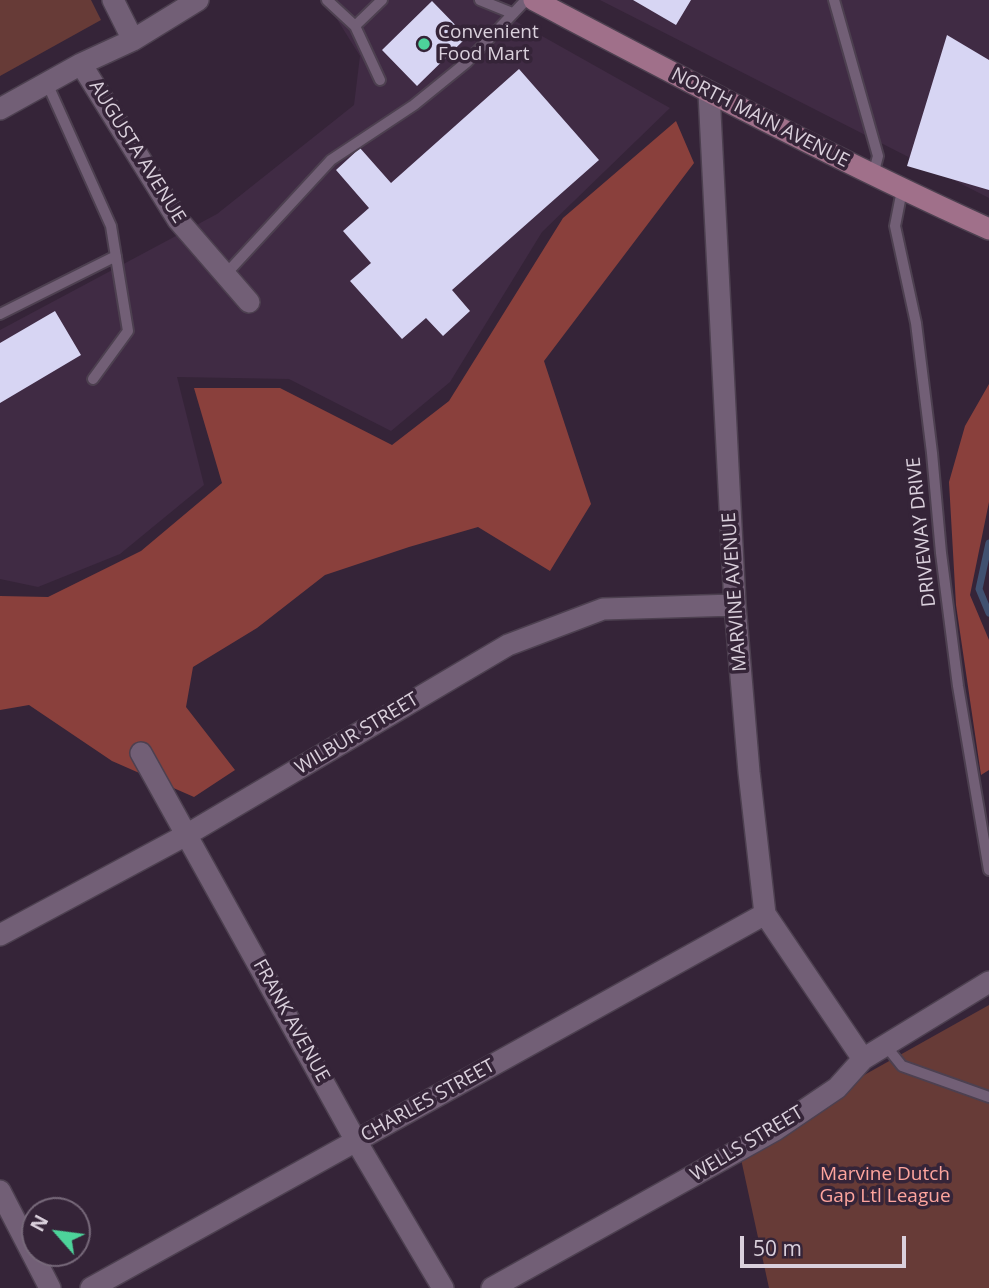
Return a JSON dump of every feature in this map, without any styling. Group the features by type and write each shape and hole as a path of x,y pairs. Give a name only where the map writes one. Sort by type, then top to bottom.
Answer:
{"main road":[{"name":"NORTH MAIN AVENUE","path":"534,0 709,93 902,190 989,229"}],"street":[{"path":"113,0 133,40"},
{"path":"0,109 81,64 133,40 198,0"},
{"name":"AUGUSTA AVENUE","path":"81,64 178,220 249,302"},
{"name":"MARVINE AVENUE","path":"709,93 735,605 749,772 765,914 863,1059"},
{"name":"WILBUR STREET","path":"0,935 188,834 508,645 603,609 735,605"},
{"name":"FRANK AVENUE","path":"141,753 356,1141 443,1288"},
{"name":"CHARLES STREET","path":"91,1288 765,914"},
{"name":"WELLS STREET","path":"492,1288 775,1130 836,1088 863,1059 989,982"},
{"path":"0,1191 50,1288"}],"lane":[{"path":"327,0 355,26 380,80"},
{"path":"355,26 382,0"},
{"path":"480,0 512,13"},
{"path":"225,275 331,160 414,105 467,62 526,0"},
{"path":"834,0 878,156 873,175"},
{"path":"47,83 111,226 128,331 93,379"},
{"name":"DRIVEWAY DRIVE","path":"902,190 895,226 916,323 958,686 989,870"},
{"path":"0,314 116,256"},
{"path":"886,1045 902,1066 989,1097"}],"shaded area":[{"path":"325,0 478,0 670,108 542,232 450,382 391,431 289,379 177,377 204,485 120,554 38,587 0,579 0,330 217,214 354,105 360,56"},
{"path":"600,0 989,0 989,198"},
{"path":"676,121 694,163 544,361 591,504 550,571 478,527 325,575 257,628 193,667 186,707 235,770 194,797 112,761 29,705 0,710 0,596 48,597 141,551 222,483 194,388 280,388 392,445 449,401 563,218"},
{"path":"989,384 989,502 970,595 989,640 989,770 981,775 956,605 949,482 965,426"}],"green space":[{"path":"0,0 91,0 101,20 0,76"},
{"name":"Marvine Dutch Gap Ltl League","path":"989,1005 989,1288 769,1288 741,1159 866,1074"}],"building":[{"path":"633,0 691,0 676,25"},
{"name":"Convenient Food Mart","path":"432,1 467,37 417,86 382,50"},
{"path":"947,35 989,60 989,190 907,166"},
{"path":"519,69 599,160 452,290 470,311 443,336 426,318 402,339 350,281 371,263 343,231 369,208 336,170 360,148 391,183"},
{"path":"55,311 81,355 0,403 0,343"}],"waterway":[{"path":"989,543 979,589 989,613"}],"place":[{"name":"Convenient Food Mart","path":"424,44"}]}
